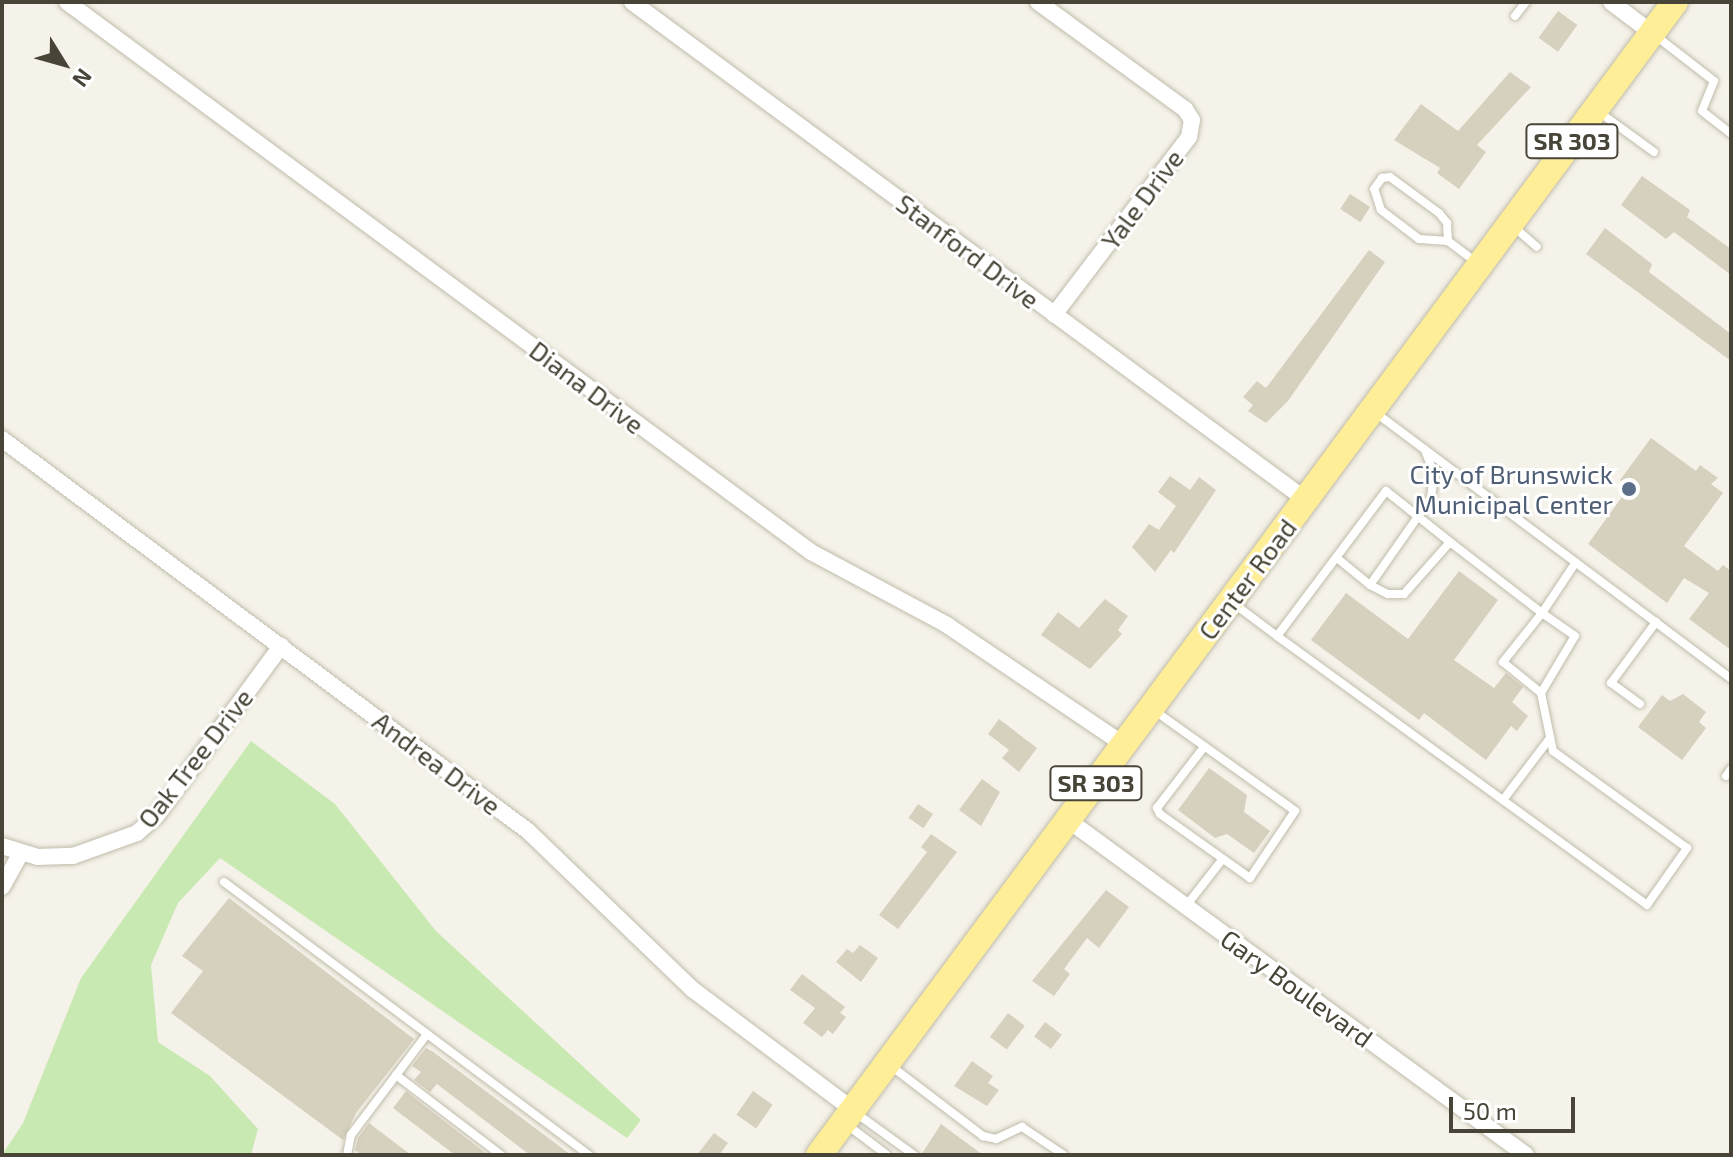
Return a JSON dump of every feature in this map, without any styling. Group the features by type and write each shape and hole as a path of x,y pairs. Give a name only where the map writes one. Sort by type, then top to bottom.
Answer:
{"main road":[{"name":"Center Road","path":"819,1155 1675,2"}],"street":[{"name":"Diana Drive","path":"67,2 811,552 947,625 1124,745"},
{"name":"Stanford Drive","path":"632,2 1306,500"},
{"name":"Yale Drive","path":"1038,2 1185,109 1192,120 1189,137 1054,315"},
{"path":"1611,2 1652,33"},
{"name":"Andrea Drive","path":"2,439 528,831 692,989 848,1116"},
{"name":"Oak Tree Drive","path":"2,846 20,854 73,856 137,833 157,815 281,646"},
{"name":"Gary Boulevard","path":"1068,820 1526,1155"},
{"path":"2,887 20,854"}],"lane":[{"path":"1515,16 1526,2"},
{"path":"1652,33 1714,81 1702,111 1731,134"},
{"path":"1596,109 1654,152"},
{"path":"1448,241 1447,223 1439,213 1390,177 1382,178 1374,189 1381,210 1419,239 1448,241 1480,265"},
{"path":"1510,224 1537,247"},
{"path":"1373,410 1731,679"},
{"path":"1370,585 1422,517 1434,474 1425,449"},
{"path":"1277,636 1386,491 1575,636 1541,693"},
{"path":"1337,558 1370,585 1388,594 1404,594 1450,542"},
{"path":"1230,601 1647,905 1687,848 1553,751 1541,693 1503,662 1542,613 1576,562"},
{"path":"1640,704 1611,683 1656,622"},
{"path":"1151,708 1204,747 1297,816 1250,878 1222,860 1157,808 1204,747"},
{"path":"1503,800 1550,738"},
{"path":"1186,906 1222,860"},
{"path":"224,882 589,1155"},
{"path":"347,1155 351,1135 427,1034"},
{"path":"887,1063 983,1136 996,1139 1022,1127 1064,1155"},
{"path":"396,1075 501,1155"},
{"path":"848,1116 912,1154"},
{"path":"848,1116 887,1155"}],"green space":[{"path":"251,741 335,804 436,931 641,1120 627,1138 220,858 178,903 151,965 158,1042 210,1076 258,1129 251,1155 2,1155 23,1123 81,978"}],"building":[{"path":"1558,11 1577,25 1558,52 1539,38"},
{"path":"1510,72 1531,87 1477,145 1486,152 1459,189 1437,173 1440,168 1394,140 1421,104 1458,131"},
{"path":"1642,176 1690,210 1687,217 1731,249 1731,275 1674,232 1666,239 1621,205"},
{"path":"1350,194 1370,207 1360,222 1340,209"},
{"path":"1605,228 1652,264 1649,272 1731,334 1731,361 1586,254"},
{"path":"1369,250 1385,262 1288,401 1266,423 1248,411 1253,405 1243,397 1257,381 1266,388"},
{"path":"1651,438 1696,471 1700,465 1718,478 1711,484 1723,493 1684,546 1718,571 1723,565 1731,571 1731,650 1689,619 1709,593 1684,578 1667,603 1588,544 1629,487 1620,480"},
{"path":"1170,476 1190,490 1199,477 1216,490 1174,553 1171,550 1155,572 1132,547 1149,524 1159,530 1176,506 1158,492"},
{"path":"1459,571 1498,600 1454,660 1494,688 1506,673 1523,687 1512,702 1528,716 1517,731 1511,726 1486,760 1424,713 1419,720 1311,640 1346,593 1408,639"},
{"path":"1105,599 1128,616 1118,630 1122,634 1090,669 1041,635 1058,612 1079,628"},
{"path":"1683,694 1706,712 1699,722 1706,728 1682,760 1638,727 1662,695 1670,701"},
{"path":"999,719 1037,748 1019,772 1002,758 1009,750 988,734"},
{"path":"1209,768 1247,795 1244,812 1270,831 1254,853 1227,834 1215,838 1178,810"},
{"path":"982,779 1000,792 981,826 959,810"},
{"path":"918,804 933,814 923,828 908,818"},
{"path":"931,834 957,852 898,929 879,915 927,852 921,847"},
{"path":"1106,890 1129,907 1099,948 1087,938 1064,969 1070,974 1054,996 1032,981"},
{"path":"229,898 414,1039 356,1113 343,1140 171,1013 203,971 182,956"},
{"path":"860,945 878,958 861,982 836,962 847,949 853,953"},
{"path":"802,974 845,1007 840,1013 846,1017 833,1034 828,1030 822,1037 803,1023 815,1008 790,990"},
{"path":"1008,1013 1025,1026 1007,1050 990,1037"},
{"path":"1045,1022 1062,1035 1051,1049 1034,1036"},
{"path":"426,1048 571,1155 530,1155 437,1084 430,1092 414,1080 421,1072 412,1066"},
{"path":"972,1061 993,1076 988,1083 999,1090 987,1106 954,1086"},
{"path":"406,1091 488,1155 455,1155 393,1108"},
{"path":"753,1091 773,1105 756,1129 736,1115"},
{"path":"369,1123 411,1155 362,1155 355,1150 358,1138"},
{"path":"941,1124 983,1155 921,1155"},
{"path":"714,1133 728,1143 719,1155 697,1155"}],"place":[{"name":"City of Brunswick Municipal Center","path":"1629,489"}]}
